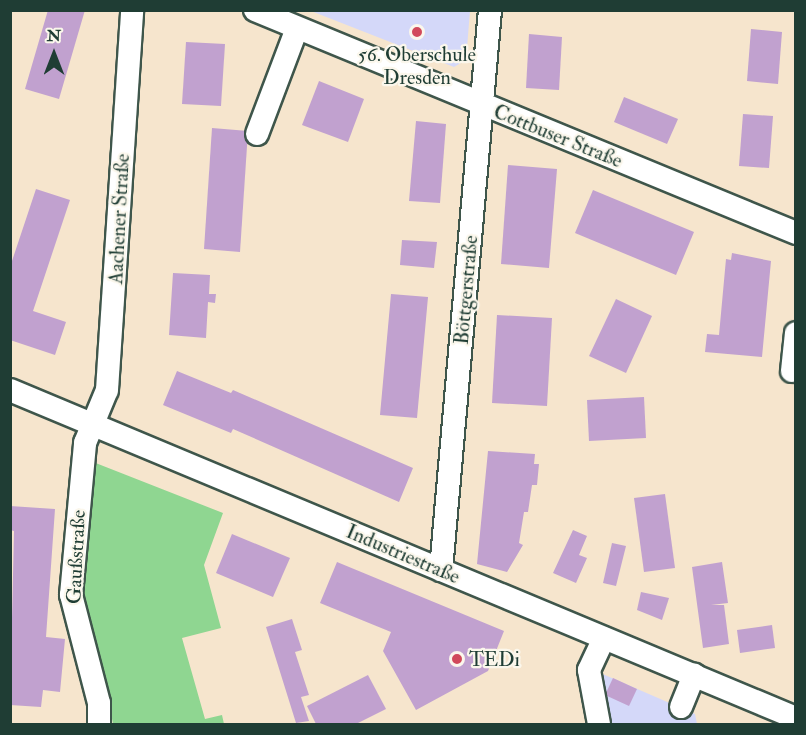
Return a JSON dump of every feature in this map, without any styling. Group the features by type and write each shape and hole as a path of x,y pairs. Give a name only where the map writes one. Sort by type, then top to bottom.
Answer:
{"street":[{"name":"Aachener Straße","path":"94,425 107,390 132,10"},
{"name":"Cottbuser Straße","path":"255,10 795,233"},
{"name":"Böttgerstraße","path":"441,570 490,10"},
{"path":"257,134 297,28"},
{"path":"792,371 795,333"},
{"name":"Industriestraße","path":"10,390 795,718"},
{"name":"Gaußstraße","path":"94,425 85,442 71,595 99,704 99,724"},
{"path":"599,724 589,670 604,638"},
{"path":"681,707 694,675"}],"shaded area":[{"name":"56. Oberschule Dresden","path":"311,11 470,11 466,60 454,67"},
{"path":"598,672 695,714 697,724 607,724"}],"green space":[{"path":"88,460 223,513 204,565 221,628 182,638 205,719 222,715 224,724 113,724 102,667 79,595"}],"building":[{"path":"48,10 85,10 59,99 25,89"},
{"path":"751,29 782,32 778,84 747,81"},
{"path":"529,34 562,37 559,90 526,88"},
{"path":"186,42 225,44 221,106 182,104"},
{"path":"319,81 364,99 348,142 302,125"},
{"path":"624,97 678,119 667,144 614,122"},
{"path":"743,114 773,116 769,168 739,166"},
{"path":"416,121 446,124 440,203 409,201"},
{"path":"212,128 248,131 240,252 204,249"},
{"path":"508,165 557,169 549,268 501,264"},
{"path":"36,189 70,200 33,311 66,322 55,355 10,340 10,267"},
{"path":"593,190 694,232 676,275 575,233"},
{"path":"402,240 437,242 434,268 400,265"},
{"path":"732,253 771,261 762,357 705,352 707,334 719,335 726,259 731,260"},
{"path":"173,273 210,275 209,294 216,294 215,303 208,302 206,338 169,335"},
{"path":"391,294 428,297 417,418 380,415"},
{"path":"616,299 652,316 626,373 589,356"},
{"path":"497,315 552,318 547,406 492,403"},
{"path":"177,371 231,393 233,390 413,468 399,502 233,429 231,433 163,405"},
{"path":"644,397 646,438 589,441 587,400"},
{"path":"488,451 535,454 534,464 539,464 537,485 532,485 528,512 524,512 519,543 523,545 507,572 477,564"},
{"path":"665,494 675,568 644,572 634,498"},
{"path":"10,506 55,509 46,637 65,639 60,692 43,690 41,707 10,705 14,531 10,530"},
{"path":"573,530 587,536 579,555 587,558 576,583 553,573"},
{"path":"232,534 290,558 273,597 216,573"},
{"path":"612,543 626,546 616,586 603,583"},
{"path":"337,562 504,631 488,671 416,710 383,651 391,632 320,603"},
{"path":"722,562 728,603 711,605 724,605 729,644 703,648 692,567"},
{"path":"641,592 669,598 662,620 637,610"},
{"path":"292,619 302,650 295,652 309,695 301,697 309,721 296,723 266,627"},
{"path":"772,625 775,648 740,653 737,630"},
{"path":"368,675 386,709 356,724 316,724 307,706"},
{"path":"613,678 637,689 629,706 605,695"}],"place":[{"name":"56. Oberschule Dresden","path":"417,32"},
{"name":"TEDi","path":"457,659"}]}
